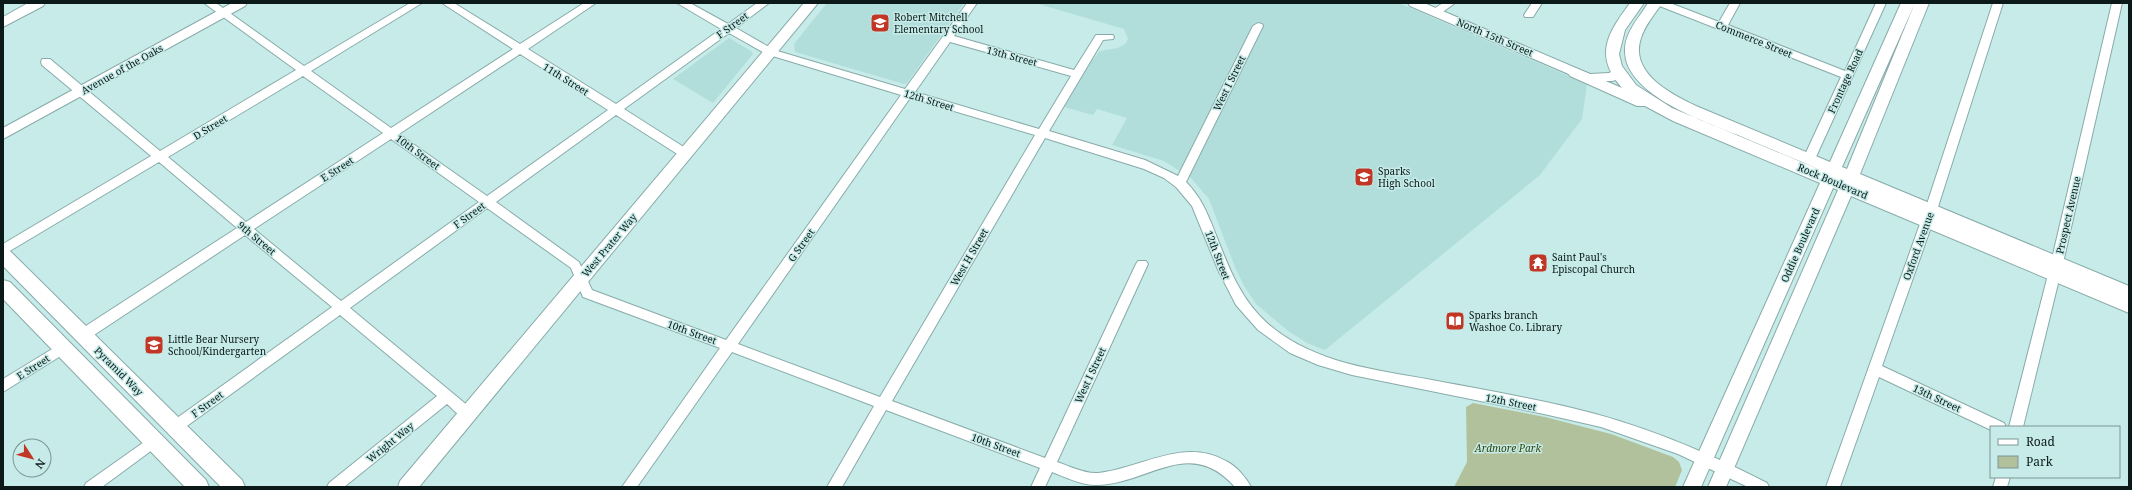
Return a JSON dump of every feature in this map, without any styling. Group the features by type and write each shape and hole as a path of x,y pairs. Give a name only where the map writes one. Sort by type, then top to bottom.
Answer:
{"main road":[{"path":"3,16 26,3"},
{"path":"3,23 38,3"},
{"name":"West Prater Way","path":"407,487 811,3"},
{"name":"Rock Boulevard","path":"1637,3 1614,39 1612,54 1618,72 1632,89 1663,111 1832,174 2055,268 2129,293"},
{"name":"Rock Boulevard","path":"1655,3 1633,39 1632,53 1638,69 1656,90 1676,103 1809,159 1832,174"},
{"name":"Oddie Boulevard","path":"1692,487 1908,3"},
{"name":"Oddie Boulevard","path":"1717,487 1849,181 1922,3"},
{"path":"1575,73 1663,111"},
{"name":"Pyramid Way","path":"3,256 235,487"},
{"name":"Rock Boulevard","path":"2055,268 2129,306"},
{"path":"3,287 199,487"}],"street":[{"name":"10th Street","path":"209,3 305,70 575,265 587,293 1048,465 1097,480 1178,457 1194,455 1222,465 1236,475 1244,487"},
{"name":"Avenue of the Oaks","path":"3,134 241,3"},
{"name":"D Street","path":"3,250 417,3"},
{"name":"11th Street","path":"447,3 686,154"},
{"name":"E Street","path":"83,335 591,3"},
{"name":"12th Street","path":"682,3 770,52 1139,162 1162,172 1180,183 1197,204 1225,276 1238,300 1258,323 1296,349 1318,359 1347,369 1593,419 1691,452 1762,487"},
{"name":"F Street","path":"175,427 764,3"},
{"name":"G Street","path":"629,487 972,3"},
{"name":"North 15th Street","path":"1414,3 1575,73 1597,79 1612,77 1618,72 1638,69"},
{"path":"1436,12 1450,3"},
{"path":"1529,15 1537,3"},
{"name":"Commerce Street","path":"1661,3 1848,76"},
{"path":"1722,26 1735,3"},
{"name":"Frontage Road","path":"1809,159 1882,3"},
{"name":"Oxford Avenue","path":"1833,487 1929,216 1998,3"},
{"name":"Prospect Avenue","path":"2016,426 2117,3"},
{"name":"West I Street","path":"1180,183 1258,26"},
{"name":"West H Street","path":"834,487 1077,74 1100,37 1109,37"},
{"name":"13th Street","path":"947,38 1077,74"},
{"name":"9th Street","path":"46,62 161,156 340,308 468,414"},
{"name":"West I Street","path":"1038,487 1142,264"},
{"name":"E Street","path":"3,386 62,348"},
{"name":"13th Street","path":"1875,369 1997,426"},
{"name":"Wright Way","path":"334,487 446,397"},
{"path":"91,487 154,441"}],"shaded area":[{"name":"Robert Mitchell Elementary School","path":"827,3 964,3 907,83 904,84 795,52 794,44"},
{"name":"Sparks High School","path":"1035,3 1399,3 1587,84 1582,119 1540,175 1325,350 1307,343 1288,331 1256,304 1244,286 1235,267 1209,199 1191,178 1164,161 1112,145 1127,118 1097,109 1093,115 1064,107 1090,63 1100,51 1118,48 1125,44 1128,39 1124,29"},
{"path":"729,38 751,51 753,54 713,103 673,79"}],"green space":[{"name":"Ardmore Park","path":"1473,403 1545,417 1611,434 1673,457 1679,462 1682,470 1675,487 1454,487 1467,462 1466,407"}],"place":[{"name":"Robert Mitchell Elementary School","path":"880,23"},
{"name":"Sparks High School","path":"1364,177"},
{"name":"Saint Paul's Episcopal Church","path":"1538,263"},
{"name":"Sparks branch Washoe Co. Library","path":"1455,321"},
{"name":"Little Bear Nursery School/Kindergarten","path":"154,345"}]}
